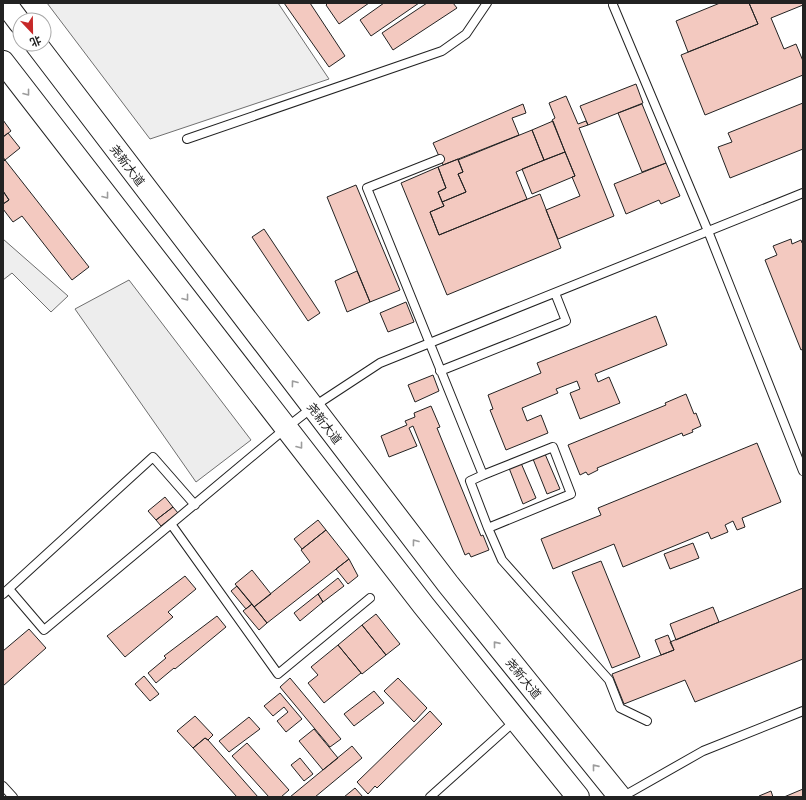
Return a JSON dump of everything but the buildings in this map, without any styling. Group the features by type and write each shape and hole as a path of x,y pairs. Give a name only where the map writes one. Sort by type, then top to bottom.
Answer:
{"main road":[{"path":"5,3 12,12"},
{"name":"尧新大道","path":"42,52 448,584 621,797"},
{"path":"3,62 420,600 578,797"}],"lane":[{"path":"187,140 442,51 466,34 487,3"},
{"path":"613,5 708,231 803,471"},
{"path":"440,159 367,188 483,475"},
{"path":"195,505 153,457 6,591 44,630 195,505 286,428 313,407 380,363 803,193"},
{"path":"440,371 566,321 555,292"},
{"path":"488,528 572,494 553,447 470,481 488,528 502,560 609,680 620,708 647,721"},
{"path":"171,524 278,674 370,598"},
{"path":"621,797 703,751 803,711"},
{"path":"430,797 516,720"},
{"path":"3,786 13,797"}],"shaded area":[{"path":"47,3 278,3 329,79 150,139"},
{"path":"3,239 68,296 51,312 12,273 3,280"},
{"path":"129,280 251,440 196,482 75,309"}]}
